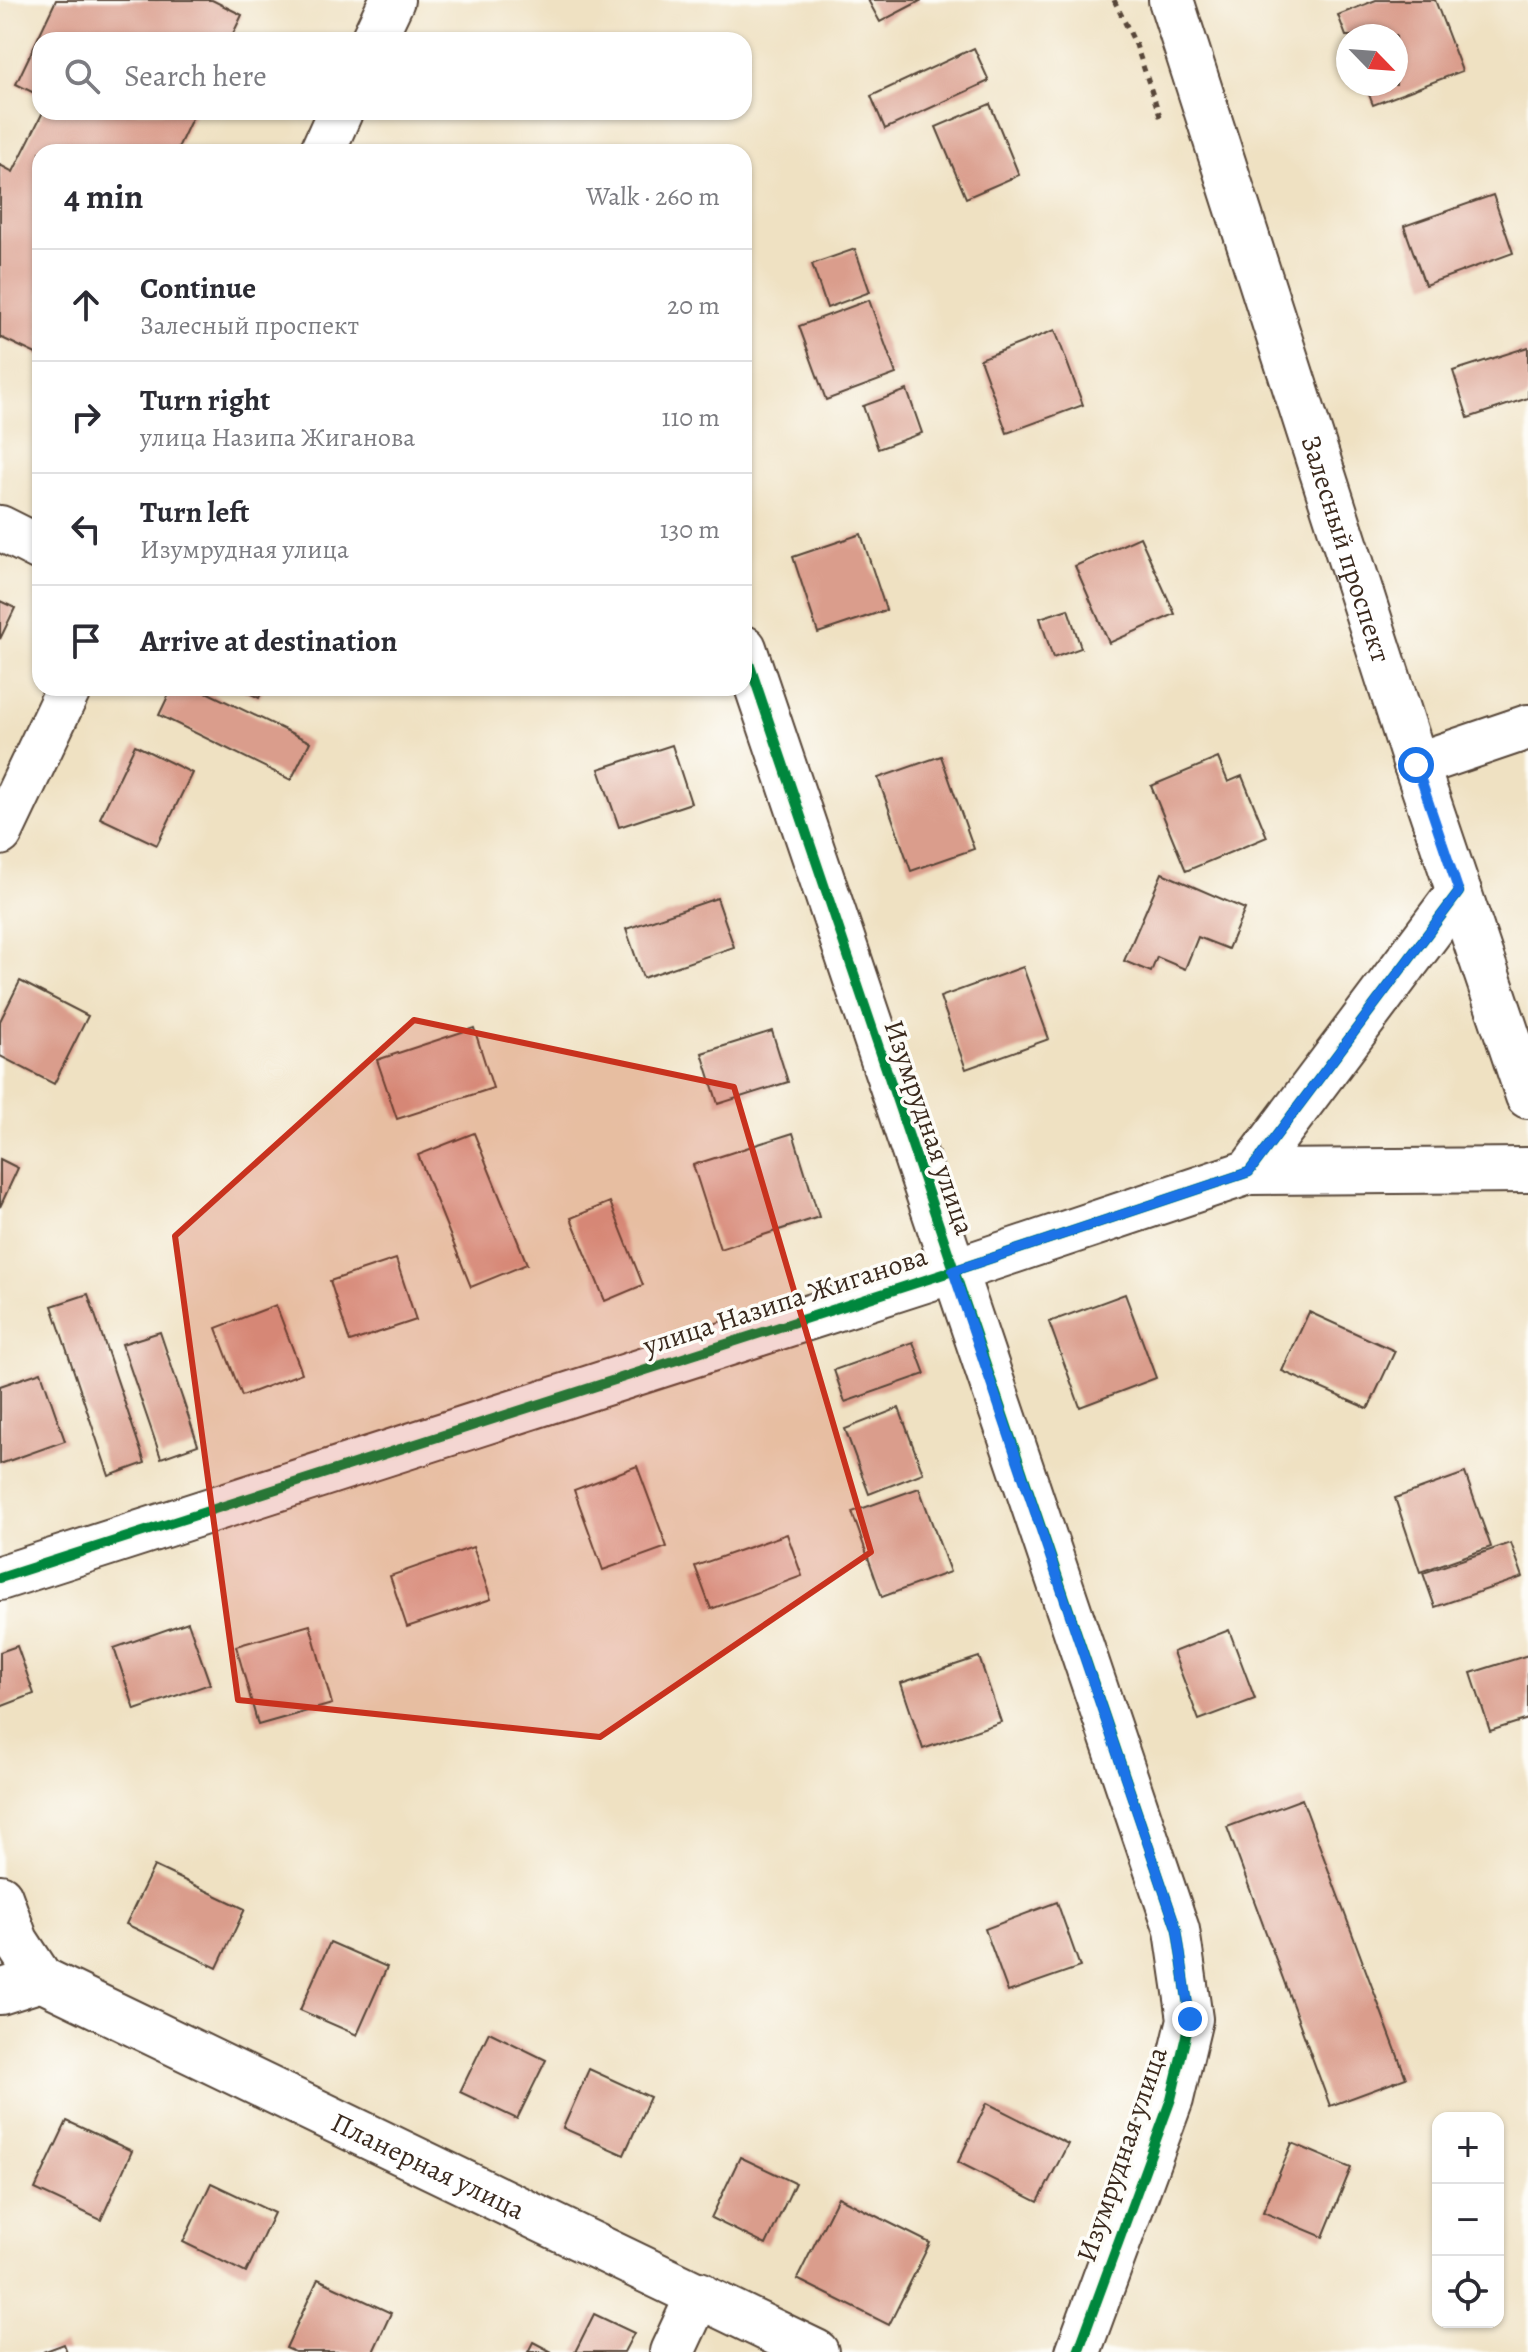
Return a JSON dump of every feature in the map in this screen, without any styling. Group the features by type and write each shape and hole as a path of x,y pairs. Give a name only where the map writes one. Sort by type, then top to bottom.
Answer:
{"street":[{"path":"377,32 392,0"},
{"name":"Залесный проспект","path":"1177,1 1416,765 1528,1096"},
{"path":"326,144 336,120"},
{"path":"0,528 32,544"},
{"name":"Изумрудная улица","path":"752,672 1177,1930 1190,2019 1171,2099 1078,2352"},
{"path":"0,833 65,696"},
{"path":"1416,765 1528,727"},
{"path":"1249,1172 1459,892"},
{"name":"улица Назипа Жиганова","path":"0,1578 953,1271 1249,1172 1528,1170"},
{"path":"0,1897 16,1941 41,1979 0,1992"},
{"name":"Планерная улица","path":"41,1979 816,2352"},
{"path":"672,2352 699,2294"}],"highlighted area":[{"path":"414,1020 734,1087 871,1552 600,1737 238,1700 175,1236"}],"building":[{"path":"56,0 212,0 242,15 234,32 41,32"},
{"path":"868,0 922,0 880,22"},
{"path":"1376,0 1435,0 1462,71 1408,92 1408,24 1341,24 1338,15"},
{"path":"974,48 989,81 885,129 871,96"},
{"path":"32,50 32,92 16,84"},
{"path":"1370,96 1397,96 1373,105"},
{"path":"990,104 1019,175 966,198 936,127"},
{"path":"39,120 191,120 180,144 32,144 32,352 0,337 0,165 13,172"},
{"path":"1493,195 1513,253 1425,285 1404,226"},
{"path":"855,249 870,292 827,308 812,264"},
{"path":"869,300 896,374 826,400 799,326"},
{"path":"1055,330 1083,405 1007,433 980,359"},
{"path":"1528,347 1528,398 1468,418 1453,371"},
{"path":"907,390 922,433 878,449 863,406"},
{"path":"861,534 886,610 818,633 793,557"},
{"path":"1140,537 1175,614 1109,643 1075,566"},
{"path":"0,601 15,608 0,639"},
{"path":"1068,609 1081,648 1053,658 1040,618"},
{"path":"168,696 215,696 310,742 291,780 159,715"},
{"path":"135,745 192,773 157,845 100,818"},
{"path":"672,745 691,803 619,827 599,769"},
{"path":"941,756 974,849 911,871 878,778"},
{"path":"1218,758 1228,782 1242,776 1267,837 1186,871 1151,786"},
{"path":"1162,873 1245,909 1228,949 1198,937 1185,969 1157,957 1151,972 1124,961"},
{"path":"717,898 734,947 643,978 626,929"},
{"path":"1023,967 1049,1039 966,1069 940,997"},
{"path":"20,981 88,1016 54,1084 0,1056 0,1021"},
{"path":"474,1028 493,1088 397,1119 377,1060"},
{"path":"772,1031 788,1082 718,1104 702,1053"},
{"path":"474,1133 527,1264 471,1287 418,1155"},
{"path":"793,1133 819,1217 720,1249 693,1165"},
{"path":"0,1159 18,1168 0,1207"},
{"path":"610,1202 643,1285 605,1301 571,1218"},
{"path":"396,1259 416,1320 350,1342 330,1281"},
{"path":"88,1294 145,1463 109,1476 52,1306"},
{"path":"1125,1294 1156,1378 1080,1407 1049,1322"},
{"path":"276,1305 302,1373 242,1396 216,1328"},
{"path":"1309,1312 1395,1351 1368,1409 1282,1371"},
{"path":"160,1332 198,1445 161,1458 122,1344"},
{"path":"913,1342 925,1374 845,1402 834,1370"},
{"path":"41,1372 65,1441 0,1464 0,1386"},
{"path":"899,1408 923,1473 869,1494 845,1429"},
{"path":"637,1466 667,1547 603,1570 574,1490"},
{"path":"1465,1473 1491,1547 1420,1572 1395,1498"},
{"path":"919,1488 950,1572 882,1597 852,1512"},
{"path":"787,1534 802,1576 711,1609 695,1566"},
{"path":"1511,1543 1523,1577 1435,1607 1423,1573"},
{"path":"473,1547 491,1599 407,1627 390,1576"},
{"path":"188,1622 210,1684 135,1710 114,1648"},
{"path":"310,1625 332,1704 258,1725 236,1646"},
{"path":"1229,1630 1255,1699 1199,1720 1173,1652"},
{"path":"17,1646 34,1694 0,1707 0,1652"},
{"path":"1528,1655 1528,1719 1490,1731 1471,1673"},
{"path":"979,1657 1001,1722 923,1749 901,1683"},
{"path":"1302,1799 1406,2078 1330,2106 1227,1827"},
{"path":"154,1866 245,1909 217,1968 126,1924"},
{"path":"1057,1902 1080,1967 1008,1992 985,1929"},
{"path":"330,1942 387,1967 357,2035 300,2010"},
{"path":"489,2032 546,2060 517,2119 460,2092"},
{"path":"589,2069 650,2097 624,2155 563,2128"},
{"path":"987,2103 1068,2144 1038,2202 958,2162"},
{"path":"67,2121 132,2151 101,2220 35,2189"},
{"path":"1292,2143 1351,2168 1323,2237 1263,2212"},
{"path":"740,2157 795,2183 766,2245 711,2218"},
{"path":"211,2183 274,2213 246,2273 183,2242"},
{"path":"838,2197 930,2243 889,2325 797,2279"},
{"path":"318,2279 391,2313 373,2352 295,2352 286,2348"},
{"path":"594,2314 634,2333 624,2352 575,2352"},
{"path":"533,2342 552,2352 528,2352"},
{"path":"64,2344 67,2352 43,2352"}],"cycle path":[{"path":"752,672 1177,1930 1190,2019 1171,2099 1078,2352"},
{"path":"0,1578 953,1271 1249,1172 1459,892"}],"route":[{"path":"1190,2019 1177,1930 953,1271 1249,1172 1459,892 1416,765"}]}
